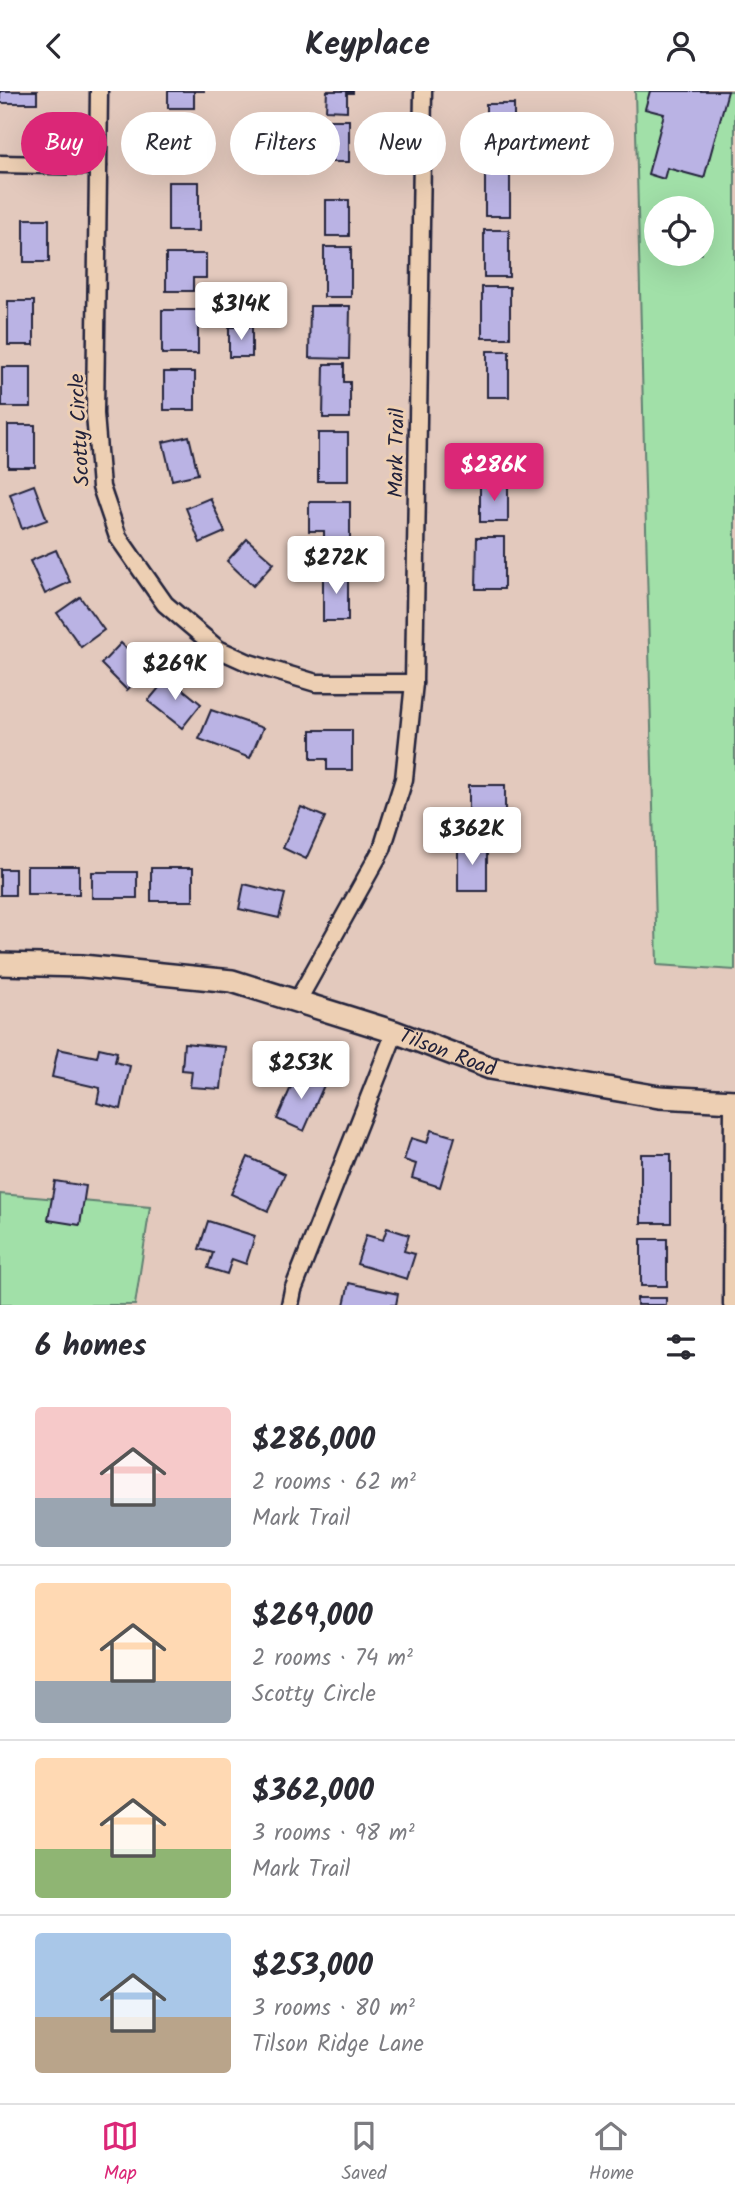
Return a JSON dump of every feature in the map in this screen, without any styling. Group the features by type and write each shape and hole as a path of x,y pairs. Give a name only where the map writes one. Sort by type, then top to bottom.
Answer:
{"street":[{"name":"Scotty Circle","path":"99,91 99,112"},
{"name":"Mark Trail","path":"298,1000 382,849 404,779 414,684 423,91"},
{"path":"0,164 21,164"},
{"name":"Scotty Circle","path":"98,175 95,414 101,487 118,537 165,604 218,649 249,663 316,683 414,684"},
{"name":"Tilson Road","path":"0,964 82,966 232,981 396,1032 490,1067 659,1097 734,1101"},
{"path":"290,1305 293,1290 396,1032"},
{"path":"732,1305 734,1101"}],"green space":[{"path":"635,91 735,91 735,970 657,965"},
{"path":"0,1194 150,1207 135,1305 0,1305"}],"building":[{"path":"0,91 37,91 37,103 0,103"},
{"path":"168,91 194,91 194,108 168,108"},
{"path":"327,91 353,91 347,93 347,111 326,110"},
{"path":"650,91 728,91 704,178 667,168 664,179 648,174 664,114 645,109"},
{"path":"486,104 514,104 514,112 486,112"},
{"path":"340,120 349,120 349,162 340,162"},
{"path":"485,175 510,175 510,216 485,216"},
{"path":"168,182 199,182 199,231 168,231"},
{"path":"326,200 349,200 349,236 326,236"},
{"path":"24,219 49,219 49,262 24,262"},
{"path":"484,230 509,230 509,277 484,277"},
{"path":"324,247 351,247 351,297 324,297"},
{"path":"166,254 206,254 206,278 193,278 193,291 166,291"},
{"path":"482,287 510,287 510,338 482,338"},
{"path":"8,301 34,301 34,345 8,345"},
{"path":"310,306 350,306 349,359 309,358"},
{"path":"162,310 198,310 198,354 162,354"},
{"path":"229,327 252,327 252,357 229,357"},
{"path":"487,351 509,351 509,397 487,397"},
{"path":"324,364 344,364 344,382 350,382 350,418 323,418"},
{"path":"2,367 31,367 31,407 2,407"},
{"path":"164,372 195,372 195,410 164,410"},
{"path":"8,425 35,425 35,467 8,467"},
{"path":"318,433 348,433 348,481 318,481"},
{"path":"189,436 198,474 172,480 163,442"},
{"path":"34,485 47,520 22,529 10,494"},
{"path":"480,485 508,485 508,522 480,522"},
{"path":"210,498 225,532 200,543 186,508"},
{"path":"309,502 350,502 350,551 324,551 324,531 309,531"},
{"path":"477,537 504,537 504,589 476,589"},
{"path":"247,539 274,563 253,586 227,561"},
{"path":"56,550 70,582 45,594 30,561"},
{"path":"323,571 348,571 348,621 323,621"},
{"path":"80,597 104,630 81,647 57,613"},
{"path":"121,643 148,670 127,690 101,664"},
{"path":"168,677 201,704 182,728 148,701"},
{"path":"211,710 263,728 250,758 199,739"},
{"path":"311,730 352,730 352,770 327,770 327,759 311,759"},
{"path":"469,785 505,785 505,820 495,820 495,834 469,834"},
{"path":"301,807 325,817 306,859 283,848"},
{"path":"458,843 487,843 487,891 458,891"},
{"path":"27,866 79,866 79,894 27,894"},
{"path":"151,868 193,868 193,901 151,901"},
{"path":"0,869 15,869 15,895 0,895"},
{"path":"92,872 137,872 137,898 92,898"},
{"path":"244,884 285,894 279,918 239,909"},
{"path":"184,1043 225,1047 221,1089 190,1087 192,1071 182,1070"},
{"path":"99,1048 117,1052 115,1062 130,1066 121,1109 97,1103 100,1088 52,1077 58,1049 97,1057"},
{"path":"298,1071 325,1083 304,1131 277,1119"},
{"path":"431,1130 455,1137 440,1187 412,1178 416,1164 404,1160 411,1138 427,1143"},
{"path":"641,1154 671,1154 671,1223 641,1223"},
{"path":"248,1157 285,1174 268,1211 231,1194"},
{"path":"55,1181 86,1186 80,1225 48,1220"},
{"path":"208,1221 255,1236 246,1264 232,1259 227,1274 208,1268 213,1253 199,1249"},
{"path":"387,1228 409,1235 404,1251 415,1254 407,1279 357,1264 366,1235 383,1240"},
{"path":"641,1239 667,1239 667,1286 641,1286"},
{"path":"349,1283 398,1294 396,1305 344,1305"},
{"path":"637,1298 666,1298 666,1305 637,1305"}]}
